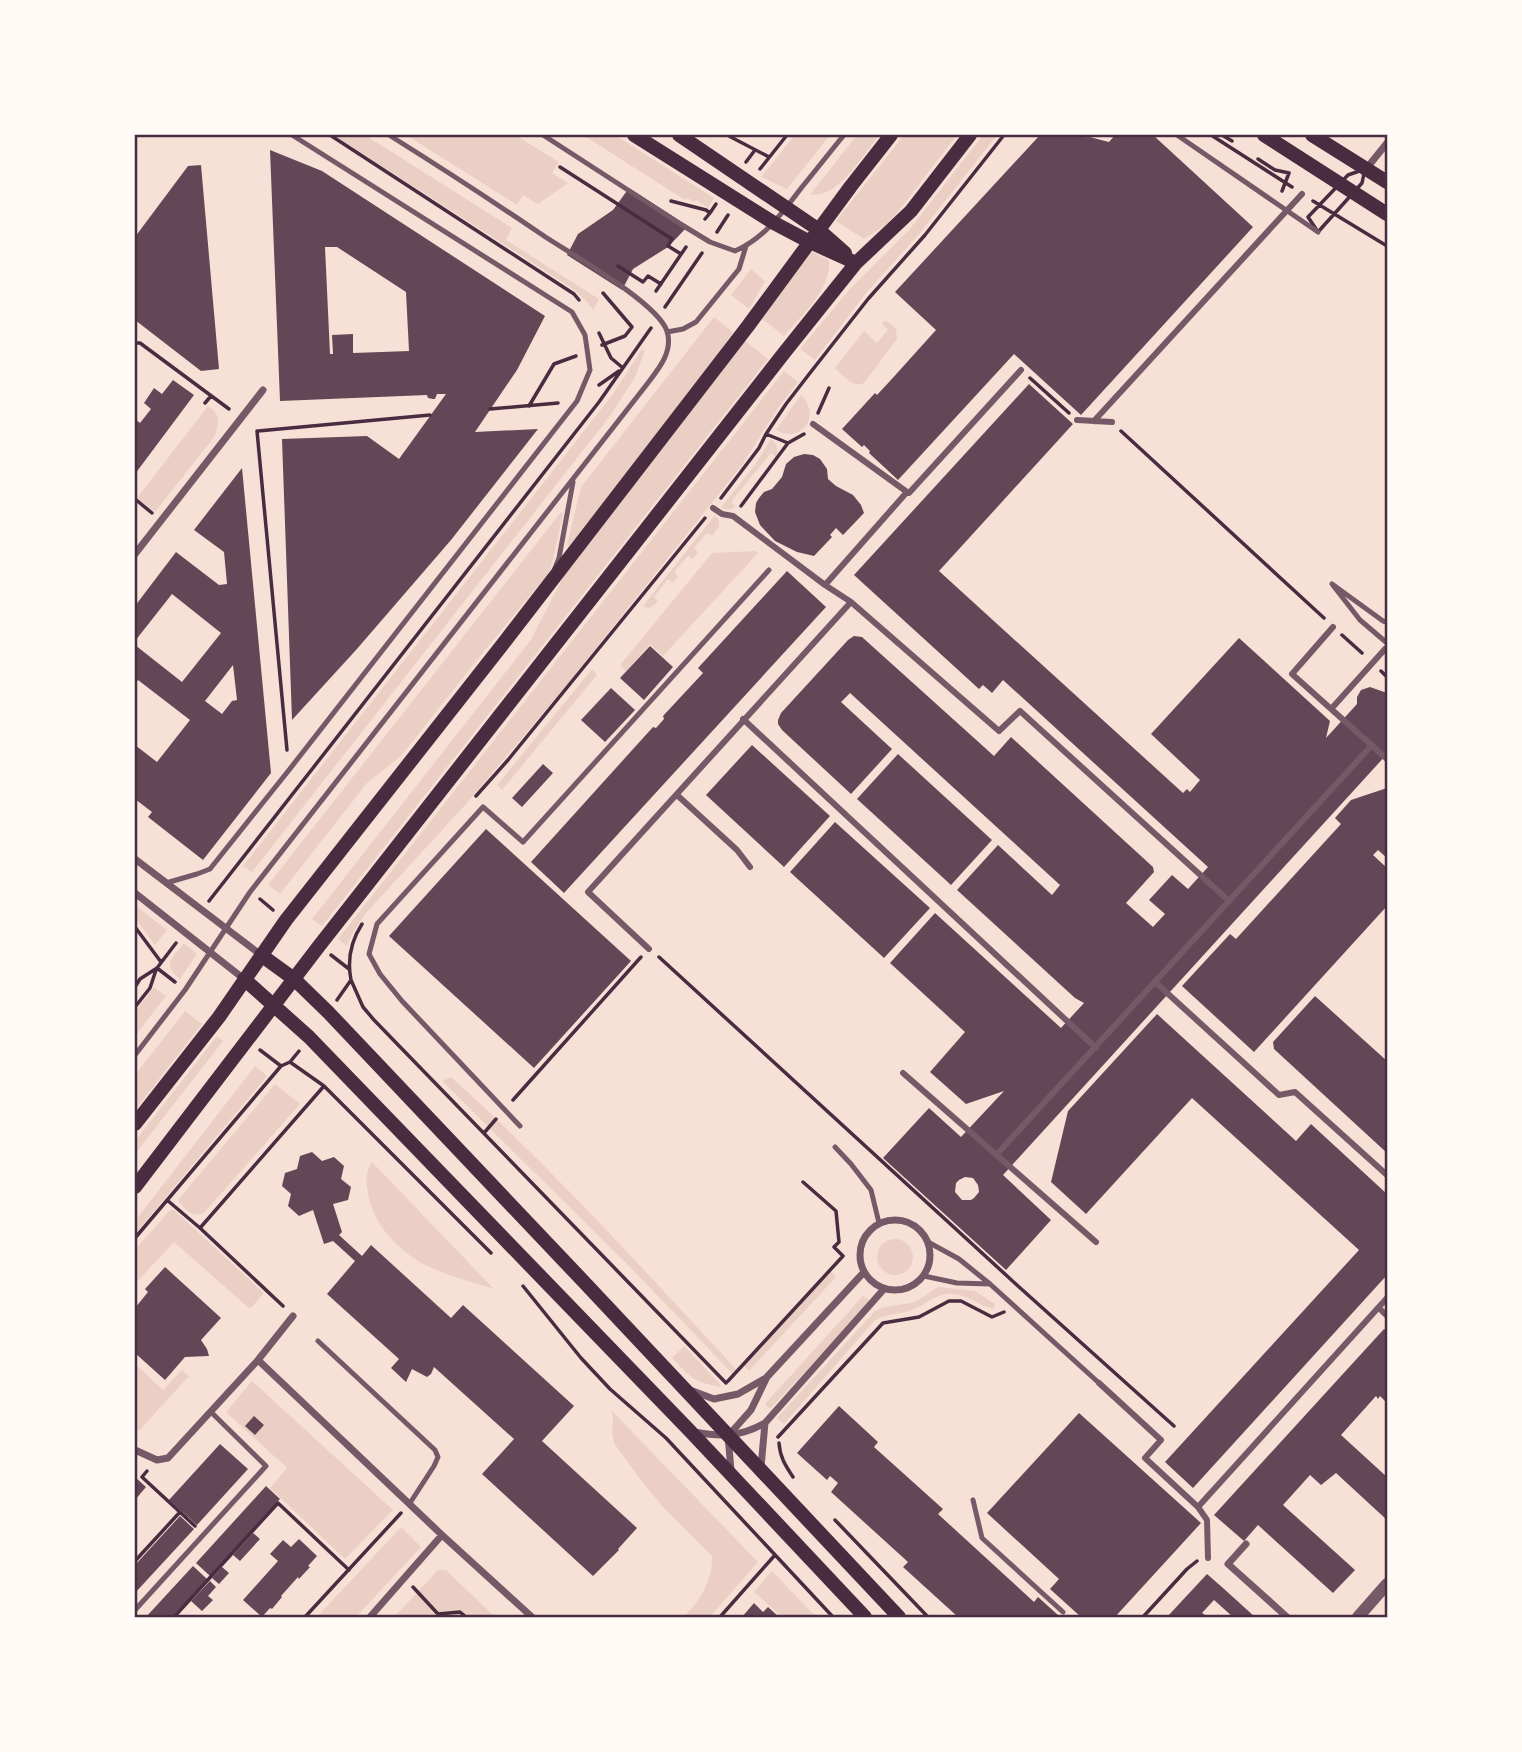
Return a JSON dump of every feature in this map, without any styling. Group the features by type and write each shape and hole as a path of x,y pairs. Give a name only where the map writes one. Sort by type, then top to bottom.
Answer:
{"main road":[{"path":"634,135 774,223 814,236"},
{"path":"679,135 786,208 814,236 856,263"},
{"path":"135,1124 219,1017 286,920 748,326 891,135"},
{"path":"135,1186 467,756 856,263 911,211 970,135"},
{"path":"1264,135 1387,214"},
{"path":"1312,135 1387,182"},
{"path":"261,955 294,979 328,1012 899,1617"},
{"path":"244,979 309,1037 690,1431 865,1617"}],"street":[{"path":"1365,169 1387,143"},
{"path":"1094,421 1302,194"},
{"path":"825,585 1021,370"},
{"path":"135,554 263,390"},
{"path":"1077,420 1112,422"},
{"path":"813,425 907,492"},
{"path":"713,508 722,514 733,516 851,602 999,732 1020,711 1229,901"},
{"path":"649,948 588,892 851,602"},
{"path":"1333,627 1292,674 1387,759"},
{"path":"1332,708 1386,646"},
{"path":"743,719 1096,1048"},
{"path":"997,1154 1372,745"},
{"path":"677,794 737,850 750,867"},
{"path":"135,859 261,955"},
{"path":"135,893 244,979"},
{"path":"1155,982 1279,1096 1295,1092 1387,1175"},
{"path":"903,1073 1096,1242"},
{"path":"902,1220 913,1224 928,1242 931,1254 929,1266 915,1284 906,1289 895,1291 872,1283 860,1264 862,1240 869,1230 879,1223 902,1220"},
{"path":"733,1477 728,1436 751,1410 766,1378 864,1272"},
{"path":"690,1431 728,1436 752,1430 765,1423 884,1289"},
{"path":"1198,1507 1387,1298"},
{"path":"1378,1308 1387,1316"},
{"path":"135,1450 157,1460 168,1458 258,1360 293,1316"},
{"path":"258,1360 532,1617"},
{"path":"683,1388 714,1399 737,1394 766,1378"},
{"path":"1098,1383 1161,1440 1145,1458 1198,1507 1206,1520 1209,1558"},
{"path":"761,1471 765,1423"},
{"path":"370,1617 442,1535"},
{"path":"1246,1544 1228,1564 1287,1617"},
{"path":"1358,1617 1387,1584"}],"lane":[{"path":"165,883 210,869 577,401 590,370 585,335 572,312 292,135"},
{"path":"135,1055 185,990 250,892 574,479 660,366 669,348 667,331 659,316 630,292 388,135"},
{"path":"543,135 710,242 735,251 746,246 774,223 844,135"},
{"path":"1177,135 1318,232"},
{"path":"667,331 683,329 696,323 739,269 746,246"},
{"path":"551,581 559,558 574,479"},
{"path":"520,1126 402,1001 380,974 369,954 377,924 483,807 523,842 769,570"},
{"path":"1386,646 1360,620 1332,584 1387,622"},
{"path":"835,1147 872,1190 879,1223"},
{"path":"928,1242 959,1259 990,1284 1098,1383"},
{"path":"923,1276 957,1283 990,1284"},
{"path":"318,1341 435,1450 438,1457 434,1466 410,1503"},
{"path":"135,1610 266,1466 211,1412"},
{"path":"973,1500 982,1538 1063,1612"}],"path":[{"path":"727,135 769,157"},
{"path":"756,175 787,135"},
{"path":"472,800 688,542 760,448 786,404 868,299 925,235 1004,135"},
{"path":"1222,135 1232,141"},
{"path":"743,166 755,150"},
{"path":"1258,159 1275,170 1296,177"},
{"path":"560,167 672,239 668,246 681,254"},
{"path":"1282,191 1289,173"},
{"path":"705,219 710,213"},
{"path":"656,291 686,247"},
{"path":"668,302 702,253"},
{"path":"610,260 643,282 648,276 661,284"},
{"path":"680,274 685,278"},
{"path":"603,293 632,327"},
{"path":"529,406 554,364 625,336 637,319"},
{"path":"202,911 599,402 645,336"},
{"path":"135,344 140,343 241,418"},
{"path":"1021,370 1077,420"},
{"path":"733,516 789,443 802,436 813,425 829,388"},
{"path":"205,403 211,396"},
{"path":"490,409 577,401"},
{"path":"289,770 257,431 430,415"},
{"path":"1112,422 1387,677"},
{"path":"766,434 789,443"},
{"path":"135,499 161,520"},
{"path":"349,969 351,948 363,924"},
{"path":"136,930 161,962"},
{"path":"135,1007 150,988 161,962 185,932"},
{"path":"484,1133 649,948 1174,1426"},
{"path":"135,987 141,979 157,968"},
{"path":"351,980 363,1007 374,1020 737,1394"},
{"path":"290,1062 324,1086 490,1252"},
{"path":"135,1238 281,1066"},
{"path":"200,1227 324,1086"},
{"path":"726,1383 843,1256 834,1247 839,1242 836,1211 803,1182"},
{"path":"167,1200 200,1227 293,1316"},
{"path":"520,1282 581,1358 610,1389 666,1438 833,1617"},
{"path":"778,1437 883,1323 919,1317 949,1301 961,1301 992,1317 1016,1307"},
{"path":"765,1423 778,1437 783,1462 794,1478"},
{"path":"157,1460 142,1477 204,1534"},
{"path":"174,1617 278,1503 349,1570"},
{"path":"305,1617 410,1503"},
{"path":"135,1561 180,1512"},
{"path":"830,1515 928,1617"},
{"path":"720,1617 775,1555"},
{"path":"1143,1617 1193,1563 1209,1558"},
{"path":"404,1578 438,1616 460,1612 466,1617"},
{"path":"823,1617 828,1612"}],"shaded area":[{"path":"334,135 365,135 512,228 506,240 599,299 593,310 573,289"},
{"path":"406,135 515,135 559,162 552,173 568,183 538,204 523,195 517,205"},
{"path":"583,135 615,135 714,198 708,208 696,200 685,200"},
{"path":"795,135 830,135 787,189 761,177"},
{"path":"857,135 879,135 841,182 822,194 811,195 812,192"},
{"path":"904,135 957,135 894,217 864,239 836,221"},
{"path":"983,135 997,135 920,233 866,293 815,360 800,349 849,290 909,230"},
{"path":"812,252 829,260 825,282 807,311 784,336 761,318"},
{"path":"751,269 765,281 749,309 731,295"},
{"path":"714,317 733,332 715,359 569,546 567,545 581,487"},
{"path":"884,321 896,329 897,339 864,383 852,383 835,368 864,331 877,343 888,330 882,324"},
{"path":"744,340 768,359 322,926 312,919 530,641 568,568"},
{"path":"642,349 645,351 635,377 610,416 252,872 243,866 613,394"},
{"path":"784,371 798,382 742,465 565,687 467,803 366,913 347,946 338,939"},
{"path":"801,395 810,411 806,426 794,434 776,430"},
{"path":"208,406 218,419 215,436 155,512 137,498"},
{"path":"771,439 777,447 776,457 771,453 731,502 735,506 728,510 721,507 755,465"},
{"path":"561,512 563,514 547,575 401,756 367,783 280,894 268,885"},
{"path":"715,515 719,527 712,536 707,533 694,548 698,553 692,559 688,556 674,572 678,576 673,583 668,579 654,597 658,601 648,608 643,606"},
{"path":"712,553 758,553 663,656 650,644 626,671 620,665"},
{"path":"592,669 597,675 502,790 497,785"},
{"path":"135,905 167,930 155,945 135,918"},
{"path":"184,943 197,954 180,979 170,965"},
{"path":"154,987 166,996 135,1036 135,1012"},
{"path":"185,1011 202,1024 135,1110 135,1075"},
{"path":"217,1036 223,1041 135,1154 135,1141"},
{"path":"255,1066 267,1076 135,1234 135,1221"},
{"path":"451,1077 525,1147 596,1220 736,1369 732,1373 628,1265 442,1081"},
{"path":"275,1084 300,1104 204,1213 189,1212 178,1200"},
{"path":"372,1162 494,1289 426,1265 409,1255 393,1240 379,1223 370,1203 367,1177"},
{"path":"170,1210 174,1210 264,1293 250,1309 174,1242 135,1284 135,1250"},
{"path":"895,1239 908,1244 913,1257 908,1270 895,1275 882,1270 877,1257 882,1244"},
{"path":"830,1271 836,1277 749,1371 743,1365"},
{"path":"939,1287 975,1291 995,1304 994,1309 964,1297 947,1294 912,1310 875,1320 784,1424 777,1418 875,1311 914,1302"},
{"path":"863,1296 871,1301 770,1409 765,1404"},
{"path":"684,1346 720,1387 693,1378 672,1358"},
{"path":"135,1364 163,1390 182,1370 189,1376 139,1431 135,1429"},
{"path":"252,1381 393,1510 345,1559 270,1488 287,1468 226,1412"},
{"path":"611,1410 758,1562 710,1617 683,1617 704,1590 712,1556 662,1506 614,1443"},
{"path":"401,1527 421,1547 356,1617 317,1617"},
{"path":"438,1570 446,1570 495,1617 394,1617"},
{"path":"772,1571 816,1617 782,1617 754,1592"}],"building":[{"path":"1040,135 1082,135 1109,142 1115,135 1153,135 1253,227 1081,415 1014,354 898,480 864,445 862,447 842,429 936,330 895,292"},
{"path":"270,150 322,171 545,316 517,370 475,432 538,429 451,540 292,720 282,439 367,436 399,459 446,394 437,394 435,399 428,398 427,395 280,401","holes":["325,247 337,247 406,292 409,351 353,353 353,334 332,335 333,354 330,354"]},
{"path":"201,165 219,369 201,371 135,320 135,237 188,166"},
{"path":"629,188 688,226 668,247 633,269 622,290 567,255 578,234 613,210"},
{"path":"173,380 194,395 135,474 135,419 140,423 151,409 144,403 154,388 162,394"},
{"path":"1029,384 1073,424 939,571 1183,793 1187,789 1190,792 1200,780 1151,734 1239,638 1330,721 1326,738 1357,704 1361,690 1370,687 1387,693 1387,754 1003,1175 1051,1220 1006,1270 883,1158 929,1108 961,1137 1004,1091 966,1104 930,1072 965,1032 890,963 935,913 1061,1028 1084,1003 1075,998 957,890 998,845 1052,895 1060,885 850,693 841,702 892,749 851,794 782,730 778,724 781,713 848,640 854,636 862,637 994,756 1011,737 1153,867 1154,872 1126,903 1153,927 1165,914 1149,900 1172,875 1188,889 1208,867 1003,680 992,693 983,685 979,689 854,575","holes":["965,1177 973,1178 979,1192 971,1200 962,1200 955,1192 956,1183"]},
{"path":"804,454 820,459 827,469 828,479 853,495 864,513 843,535 836,528 830,535 832,537 814,556 797,552 775,541 760,525 755,512 759,498 772,489 782,477 786,464 794,457"},
{"path":"242,468 271,773 203,860 148,817 152,812 135,799 135,745 157,762 190,720 138,680 135,684 135,645 182,682 221,633 172,594 135,641 135,606 176,552 219,585 227,584 224,552 194,530","holes":["233,665 237,700 232,701 222,714 205,701"]},
{"path":"787,571 826,607 564,893 531,862 653,727 656,728 664,719 663,716 703,673 698,668"},
{"path":"650,646 673,667 644,700 620,678"},
{"path":"611,688 635,710 605,742 581,720"},
{"path":"752,745 830,816 784,867 706,795"},
{"path":"898,754 992,840 951,885 857,799"},
{"path":"543,764 553,773 522,807 512,798"},
{"path":"1387,788 1387,858 1378,850 1373,855 1387,868 1387,906 1254,1052 1182,986 1230,934 1236,939 1341,824 1335,818 1351,800"},
{"path":"835,822 930,908 884,958 790,872"},
{"path":"486,829 631,961 534,1068 389,936"},
{"path":"1315,996 1387,1061 1387,1153 1274,1049 1273,1042"},
{"path":"1157,1014 1296,1141 1311,1124 1387,1194 1387,1275 1193,1488 1165,1462 1359,1250 1192,1098 1086,1214 1051,1182 1068,1111"},
{"path":"312,1152 322,1161 334,1157 344,1166 341,1179 351,1187 348,1200 333,1204 342,1232 339,1235 362,1256 371,1245 451,1318 463,1305 574,1406 542,1441 637,1528 593,1576 482,1474 514,1439 434,1367 427,1377 412,1369 406,1382 391,1368 399,1359 327,1294 355,1261 333,1241 324,1244 313,1210 299,1216 288,1206 291,1194 282,1186 285,1173 297,1169 300,1156"},
{"path":"165,1267 221,1318 201,1340 209,1356 185,1357 165,1380 135,1353 135,1308 148,1292 145,1289"},
{"path":"1384,1329 1387,1331 1387,1403 1380,1396 1378,1399 1376,1396 1341,1435 1387,1477 1387,1520 1336,1473 1321,1485 1310,1475 1283,1505 1355,1570 1333,1593 1258,1525 1244,1541 1214,1515"},
{"path":"839,1406 878,1442 874,1447 943,1509 938,1514 1034,1602 1038,1597 1058,1615 958,1617 903,1567 908,1562 831,1492 838,1483 830,1476 827,1480 797,1453"},
{"path":"1079,1413 1201,1523 1115,1617 1081,1617 1050,1589 1059,1579 987,1513"},
{"path":"254,1416 264,1425 255,1435 245,1426"},
{"path":"220,1444 248,1469 197,1525 169,1500"},
{"path":"135,1477 146,1487 135,1500"},
{"path":"266,1486 280,1499 210,1576 196,1563"},
{"path":"180,1516 194,1529 135,1593 135,1565"},
{"path":"253,1533 260,1539 240,1561 233,1555"},
{"path":"299,1539 317,1556 308,1566 310,1567 262,1617 243,1600 278,1561 270,1554 283,1540 291,1547"},
{"path":"193,1566 207,1579 172,1617 146,1617"},
{"path":"222,1567 229,1573 219,1584 212,1578"},
{"path":"1207,1574 1255,1617 1233,1617 1214,1600 1202,1613 1208,1617 1167,1617"},
{"path":"210,1581 216,1587 208,1596 213,1600 202,1611 191,1601"},
{"path":"754,1603 763,1612 768,1607 779,1617 742,1617"}]}
